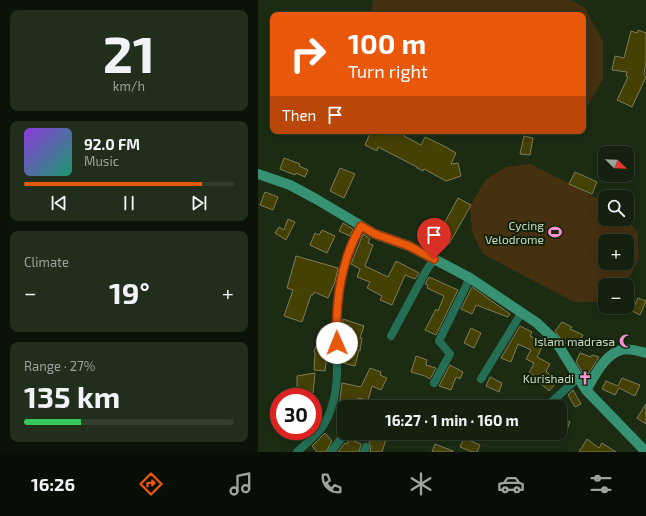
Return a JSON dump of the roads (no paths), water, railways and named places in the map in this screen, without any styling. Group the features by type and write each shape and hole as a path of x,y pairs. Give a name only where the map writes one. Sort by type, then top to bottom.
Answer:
{"main road":[{"path":"258,174 290,185 316,198 375,234 409,246 434,259 470,278 522,312 537,323 555,340 586,390 646,452"},
{"path":"586,390 606,359 622,350 646,353"}],"street":[{"path":"297,452 322,427 333,402 338,379 337,310 340,282 352,241 361,226"},
{"path":"391,336 434,259"},
{"path":"434,383 450,354 439,341 470,278"},
{"path":"481,379 522,312"},
{"path":"554,400 578,378"},
{"path":"332,452 340,440"}],"place":[{"name":"Cycing Velodrome","path":"555,232"},
{"name":"Islam madrasa","path":"626,341"},
{"name":"Kurishadi","path":"585,378"}]}
